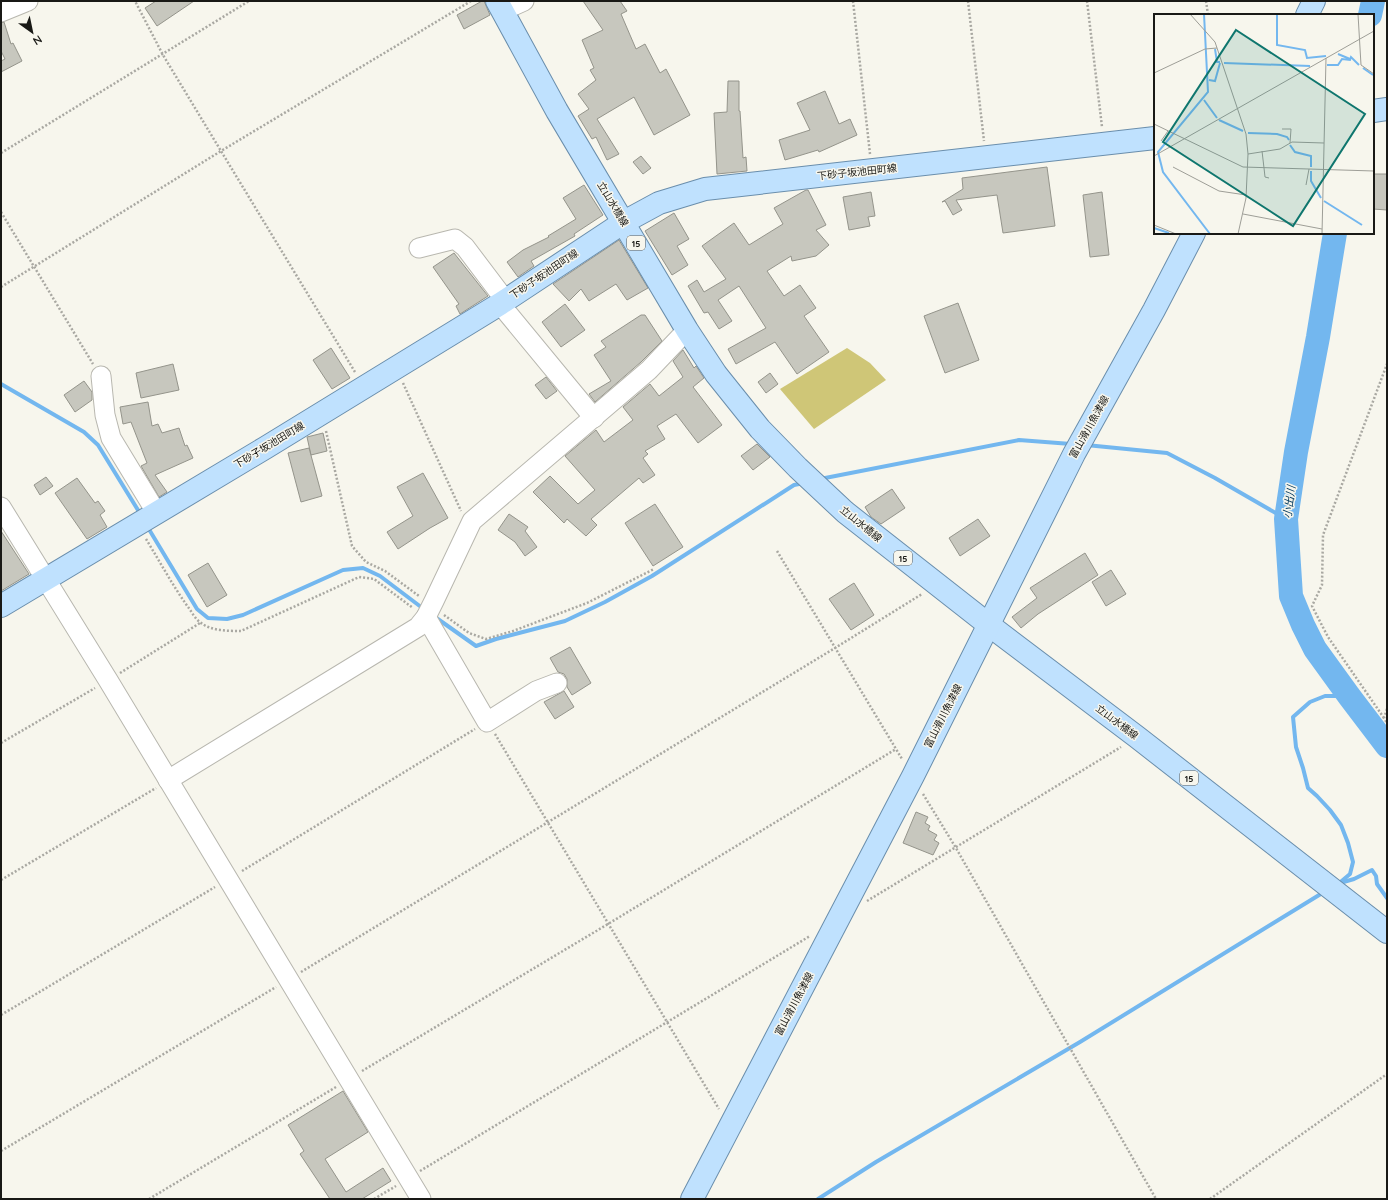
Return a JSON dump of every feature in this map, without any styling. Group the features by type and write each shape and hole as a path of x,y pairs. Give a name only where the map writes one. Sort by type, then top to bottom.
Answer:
{"main road":[{"path":"1308,14 1314,1"},
{"name":"立山水橋線","path":"500,6 557,111 687,330 716,374 760,429 798,468 845,512 1387,932"},
{"path":"1374,111 1387,109"},
{"name":"下砂子坂池田町線","path":"1,606 136,523 364,387 502,302 624,222 659,203 705,188 1154,138"},
{"name":"富山滑川魚津線","path":"692,1199 913,776 989,625 1030,539 1074,454 1154,310 1193,234"}],"street":[{"path":"1,12 28,1"},
{"path":"500,6 524,1"},
{"path":"419,248 455,239 465,247 502,302 594,418"},
{"path":"168,780 418,627 426,617 472,521 649,370 687,330"},
{"path":"101,376 105,415 111,438 156,512"},
{"path":"1,507 421,1199"},
{"path":"426,617 487,722 536,692 557,683"}],"path":[{"path":"135,1 163,54 364,387"},
{"path":"1,154 249,1"},
{"path":"1,287 221,151 471,1"},
{"path":"853,1 872,170"},
{"path":"968,1 986,157"},
{"path":"1088,1 1104,143"},
{"path":"1206,1 1208,14"},
{"path":"1,212 101,376"},
{"path":"1387,364 1323,535 1322,585 1312,606 1328,637 1387,722"},
{"path":"395,367 462,514 472,521"},
{"path":"136,523 196,618 200,623 214,628 228,631 241,630 359,577 374,579 426,617"},
{"path":"777,551 956,848 1156,1199"},
{"path":"1,1151 835,648 937,584"},
{"path":"1384,718 1387,709"},
{"path":"1,1015 487,722 730,1127"},
{"path":"864,903 1137,737"},
{"path":"149,1199 608,924 896,748"},
{"path":"1,880 168,780"},
{"path":"374,1199 812,935"},
{"path":"1210,1199 1387,1074"}],"shaded area":[{"path":"847,348 870,363 886,380 814,429 780,389"}],"building":[{"path":"156,1 194,1 157,26 145,8"},
{"path":"484,1 490,15 464,29 457,15"},
{"path":"583,1 620,1 627,11 621,14 636,49 645,44 660,73 666,69 690,115 654,135 634,97 597,119 619,154 607,160 596,137 592,139 578,116 589,109 578,94 596,80 590,70 594,68 582,40 603,30"},
{"path":"4,22 11,44 13,43 22,61 1,72 1,61 5,59 1,51 1,23"},
{"path":"728,81 739,81 739,111 743,158 746,157 747,171 717,174 714,113 727,112"},
{"path":"825,91 839,124 850,119 857,135 819,152 818,150 785,160 779,140 810,130 797,103"},
{"path":"641,156 651,168 643,174 633,162"},
{"path":"1047,167 1055,226 1003,233 997,195 956,200 962,210 953,215 945,201 942,202 963,189 962,178"},
{"path":"1374,174 1387,174 1387,210 1374,209"},
{"path":"584,185 603,215 574,234 575,236 531,261 534,266 518,277 507,262 523,250 549,237 548,236 576,219 563,198"},
{"path":"808,190 826,225 816,230 829,245 816,256 792,261 791,256 767,271 784,296 800,285 816,308 804,316 829,352 797,374 775,342 736,364 728,349 766,328 739,286 718,300 732,321 719,329 708,312 704,313 688,286 697,280 704,292 726,279 702,246 734,223 749,245 783,224 774,208"},
{"path":"871,192 875,216 868,217 870,226 849,230 843,197"},
{"path":"1102,192 1109,255 1090,257 1083,195"},
{"path":"674,213 689,239 677,246 688,265 672,275 645,231"},
{"path":"619,240 648,288 627,300 616,284 589,301 581,289 569,301 553,284"},
{"path":"454,253 488,296 460,314 456,306 459,304 433,267"},
{"path":"958,303 979,360 945,373 924,316"},
{"path":"565,304 585,330 561,347 542,322"},
{"path":"641,315 645,315 662,341 641,362 595,402 589,394 611,381 594,355 606,347 601,341"},
{"path":"331,348 350,378 332,389 313,360"},
{"path":"683,350 694,368 696,366 704,378 693,387 722,425 698,443 676,414 657,426 665,439 645,451 648,454 643,458 655,475 643,483 639,478 591,519 597,525 586,536 567,519 564,523 533,492 550,476 578,504 595,490 565,456 596,430 604,442 633,420 623,407 650,384 659,396 683,377 673,361"},
{"path":"173,364 179,390 141,398 136,373"},
{"path":"770,373 778,384 766,393 758,382"},
{"path":"546,377 557,391 546,399 535,385"},
{"path":"84,381 92,392 92,400 75,412 64,395"},
{"path":"148,402 152,426 158,424 162,433 179,428 185,446 187,445 193,458 155,475 167,492 159,497 141,466 147,463 131,422 123,424 120,407"},
{"path":"323,433 327,451 311,455 307,437"},
{"path":"757,444 770,457 753,470 741,456"},
{"path":"309,448 322,496 301,502 288,453"},
{"path":"423,473 448,518 398,549 387,532 413,516 397,487"},
{"path":"46,477 53,486 40,495 34,485"},
{"path":"77,478 95,503 98,501 105,511 100,515 107,527 87,539 55,493"},
{"path":"892,489 905,508 881,524 871,517 865,507"},
{"path":"655,504 683,547 653,566 625,523"},
{"path":"509,514 528,527 525,531 537,547 525,556 515,542 498,530"},
{"path":"978,519 990,536 960,556 949,538"},
{"path":"1,531 29,574 1,591"},
{"path":"1085,553 1098,575 1038,614 1021,628 1012,617 1037,598 1030,588"},
{"path":"208,563 227,595 207,607 188,575"},
{"path":"1111,570 1126,594 1106,606 1092,582"},
{"path":"854,583 874,615 851,630 829,599"},
{"path":"570,647 591,683 572,695 567,687 567,679 564,674 558,672 550,658"},
{"path":"564,691 574,707 555,719 544,702"},
{"path":"916,812 928,817 925,823 930,826 928,830 937,835 934,840 939,843 933,855 903,843"},
{"path":"343,1091 368,1132 325,1159 346,1192 383,1168 391,1181 362,1199 330,1199 300,1154 304,1151 288,1125"}],"waterway":[{"name":"小出川","path":"1370,14 1373,1"},
{"name":"小出川","path":"1335,234 1318,337 1296,452 1286,519 1291,596 1315,649 1387,746"},
{"path":"1,384 84,432 98,445 141,515"},
{"path":"820,479 1019,440 1071,444"},
{"path":"1086,445 1167,453 1215,478 1286,519"},
{"path":"435,617 476,646 496,639 565,621 605,602 652,576 794,485 804,483"},
{"path":"147,526 197,609 208,618 227,619 243,615 343,570 363,568 380,576 425,610"},
{"path":"1337,885 1350,874 1353,862 1341,825 1330,810 1308,788 1296,747 1293,717 1310,702 1325,696 1349,696"},
{"path":"1340,883 1354,879 1372,870 1376,876 1377,884 1387,898"},
{"path":"818,1199 876,1162 1080,1042 1324,892"}]}
